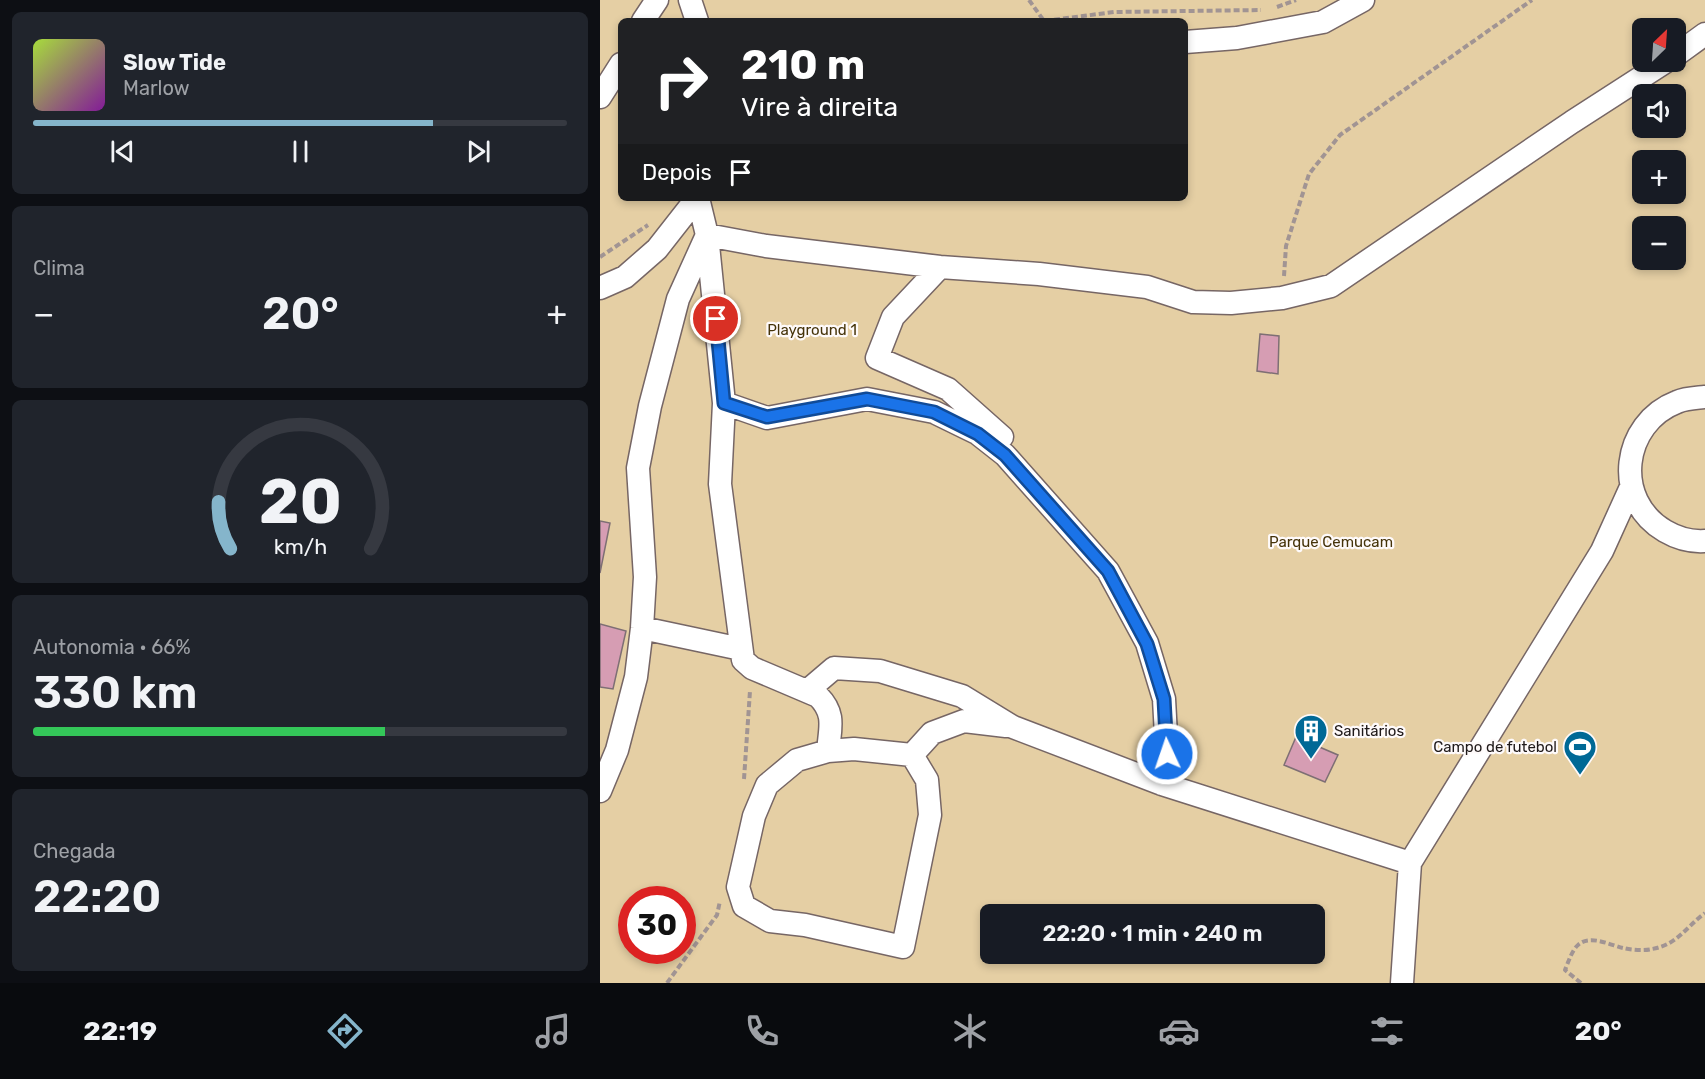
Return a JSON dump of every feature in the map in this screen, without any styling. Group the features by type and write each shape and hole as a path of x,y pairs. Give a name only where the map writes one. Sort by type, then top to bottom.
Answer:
{"street":[{"path":"645,18 657,0"},
{"path":"690,0 696,18"},
{"path":"1188,42 1237,38 1323,22 1364,0"},
{"path":"1686,48 1705,34"},
{"path":"600,97 618,69"},
{"path":"707,235 766,246 940,267 1039,274 1147,287 1193,302 1231,303 1282,298 1331,286 1650,72"},
{"path":"600,288 625,277 657,249 696,201"},
{"path":"699,201 707,235 724,403 720,484 741,649 744,660 752,668 818,696 826,704 831,715 828,751"},
{"path":"600,791 617,750 636,677 642,628 645,577 638,468 650,406 678,299 707,235"},
{"path":"940,267 893,317 877,358 948,389 1014,446 1115,559 1156,638 1164,699 1167,754 1162,783"},
{"path":"1705,397 1678,401 1662,409 1646,424 1635,442 1630,464 1631,487 1641,508 1656,525 1676,537 1698,542 1705,541"},
{"path":"724,403 767,417 867,399 934,412 978,434 1005,455 1108,571 1147,644 1164,699"},
{"path":"1402,983 1410,863 1602,551 1631,487"},
{"path":"642,628 741,649"},
{"path":"807,691 834,668 880,671 962,696 1013,727 1162,783 1410,863"},
{"path":"912,755 932,734 964,721 1013,727"},
{"path":"854,749 912,755 927,780 930,815 903,947 805,924 771,921 744,906 738,887 754,816 767,785 797,760 828,751 854,749"}],"path":[{"path":"1029,0 1042,18"},
{"path":"1067,18 1114,12 1271,9 1296,0"},
{"path":"1282,298 1286,246 1309,174 1340,135 1532,0"},
{"path":"600,257 649,224"},
{"path":"1581,983 1565,970 1577,945 1587,940 1625,949 1651,950 1675,941 1705,913"}],"green space":[{"name":"Parque Cemucam","path":"600,0 1705,0 1705,983 600,983"}],"building":[{"path":"1260,334 1279,336 1278,374 1257,371"},
{"path":"600,521 610,523 600,573"},
{"path":"600,624 626,631 613,689 600,687"},
{"name":"Sanitários","path":"1296,737 1338,755 1325,782 1284,765"}],"place":[{"name":"Sanitários","path":"1311,760"},
{"name":"Campo de futebol","path":"1580,776"}],"route":[{"path":"716,319 724,403 767,417 867,399 934,412 978,434 1005,455 1108,571 1147,644 1164,699 1167,754"}],"park label":[{"name":"Playground 1","path":"812,330"}]}
